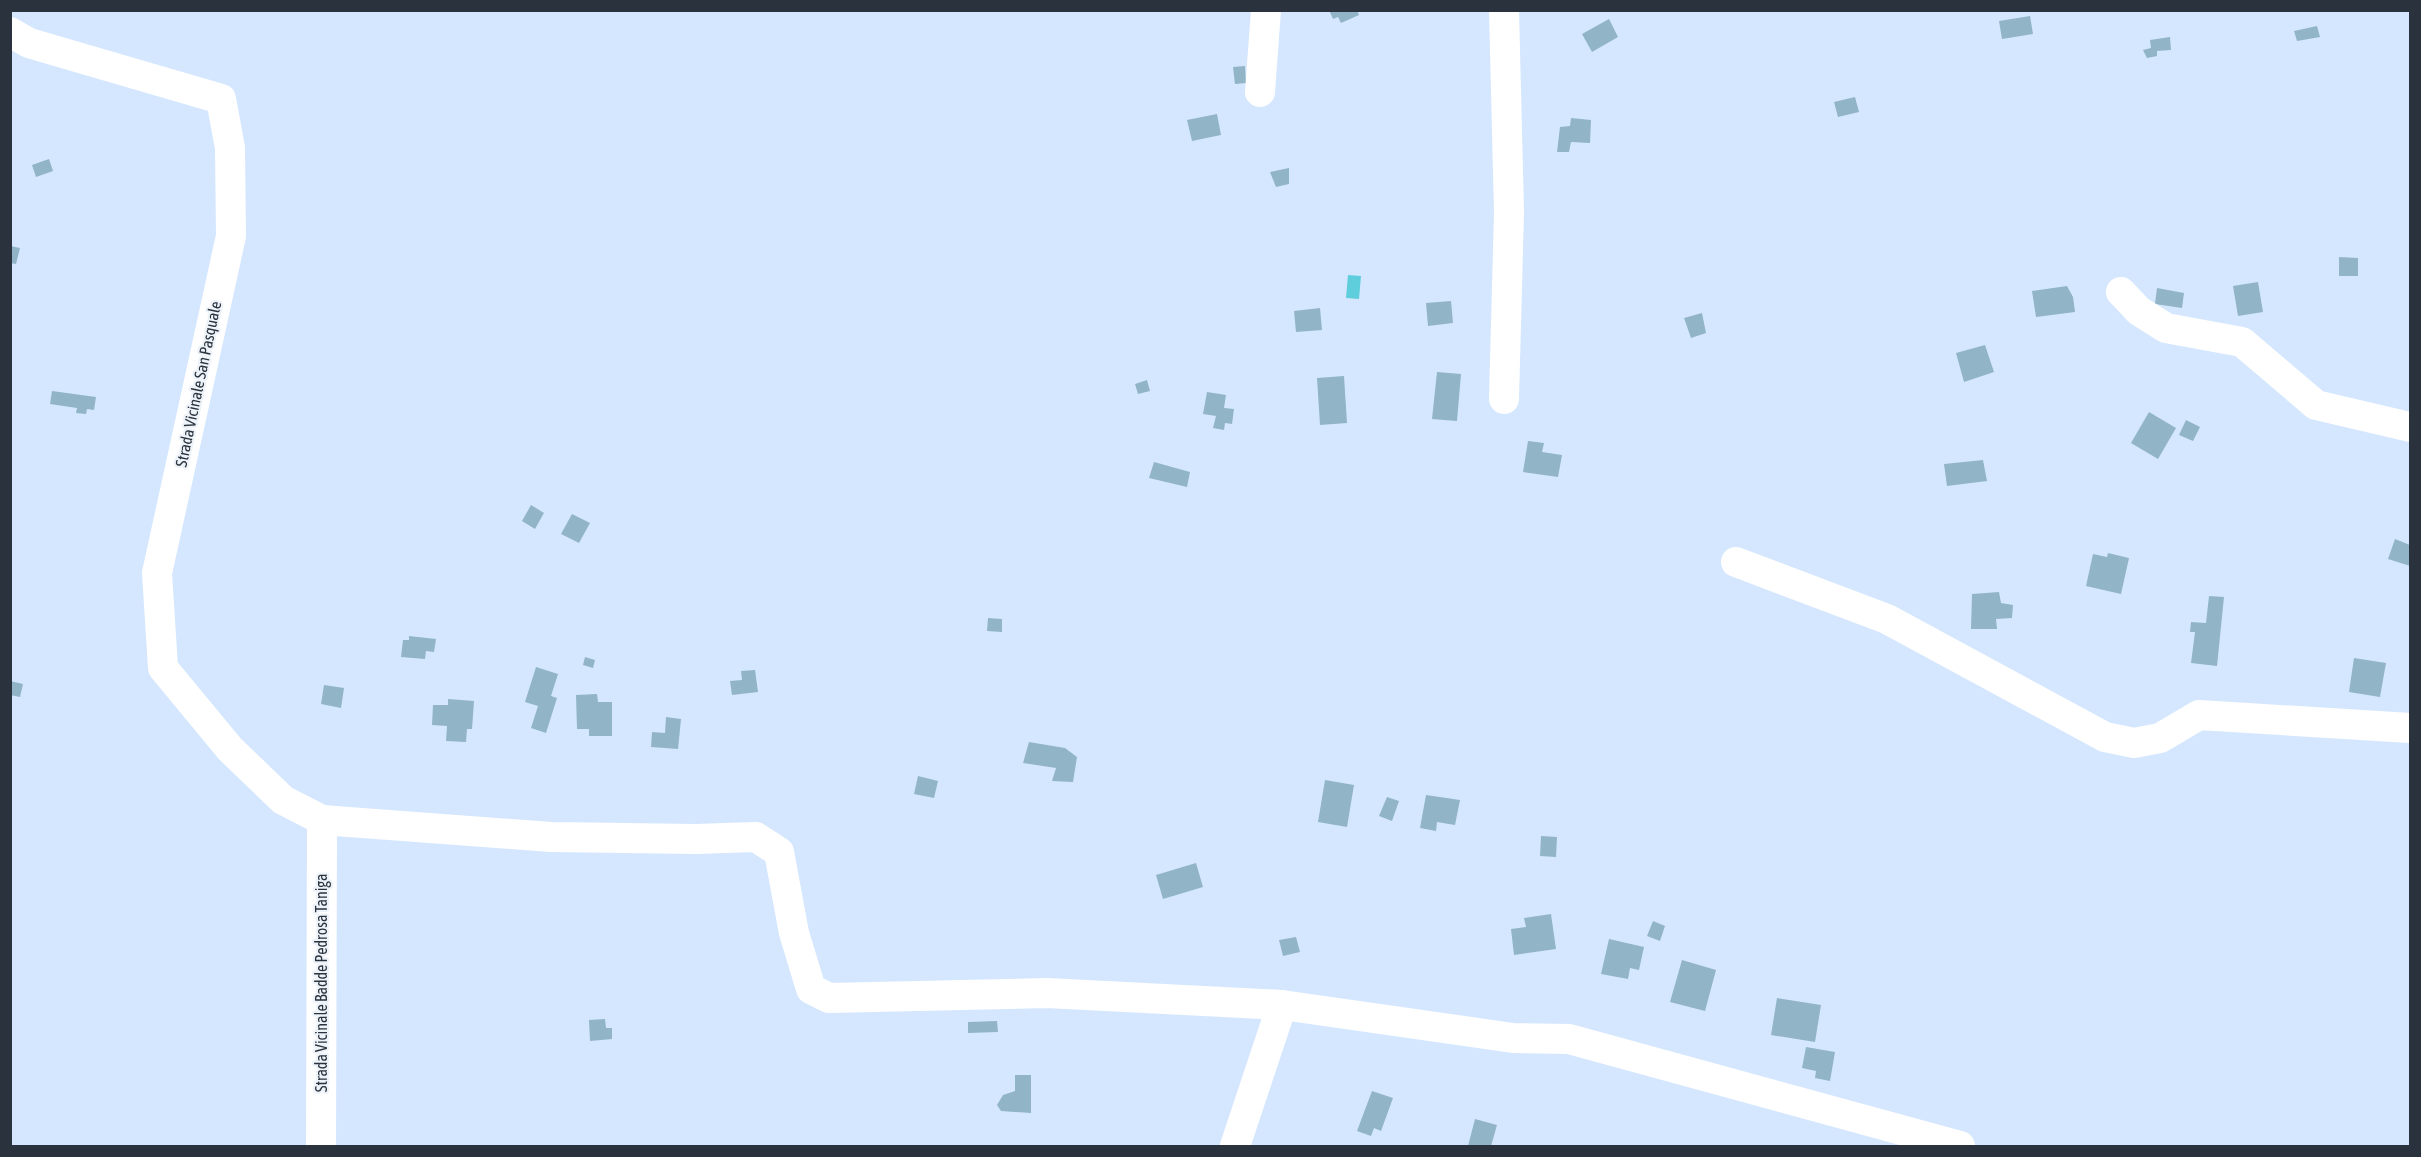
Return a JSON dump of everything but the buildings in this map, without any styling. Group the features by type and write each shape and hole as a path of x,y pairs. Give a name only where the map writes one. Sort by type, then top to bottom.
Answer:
{"street":[{"path":"1260,92 1266,10"},
{"path":"1504,10 1509,212 1504,399"},
{"name":"Strada Vicinale San Pasquale","path":"10,32 29,43 220,99 230,148 231,236 157,573 163,668 230,749 283,800 321,820"},
{"path":"2121,292 2139,311 2166,328 2242,342 2316,405 2410,427"},
{"path":"1736,562 1887,619 2105,737 2134,743 2160,738 2199,715 2410,728"},
{"path":"321,820 551,837 696,839 756,837 779,852 794,933 812,989 829,998 1047,993 1282,1005 1513,1038 1569,1039 1960,1146"},
{"name":"Strada Vicinale Badde Pedrosa Taniga","path":"321,820 321,1146"},
{"path":"1235,1146 1282,1005"}],"water":[{"path":"1348,275 1361,276 1359,299 1346,298"}]}
